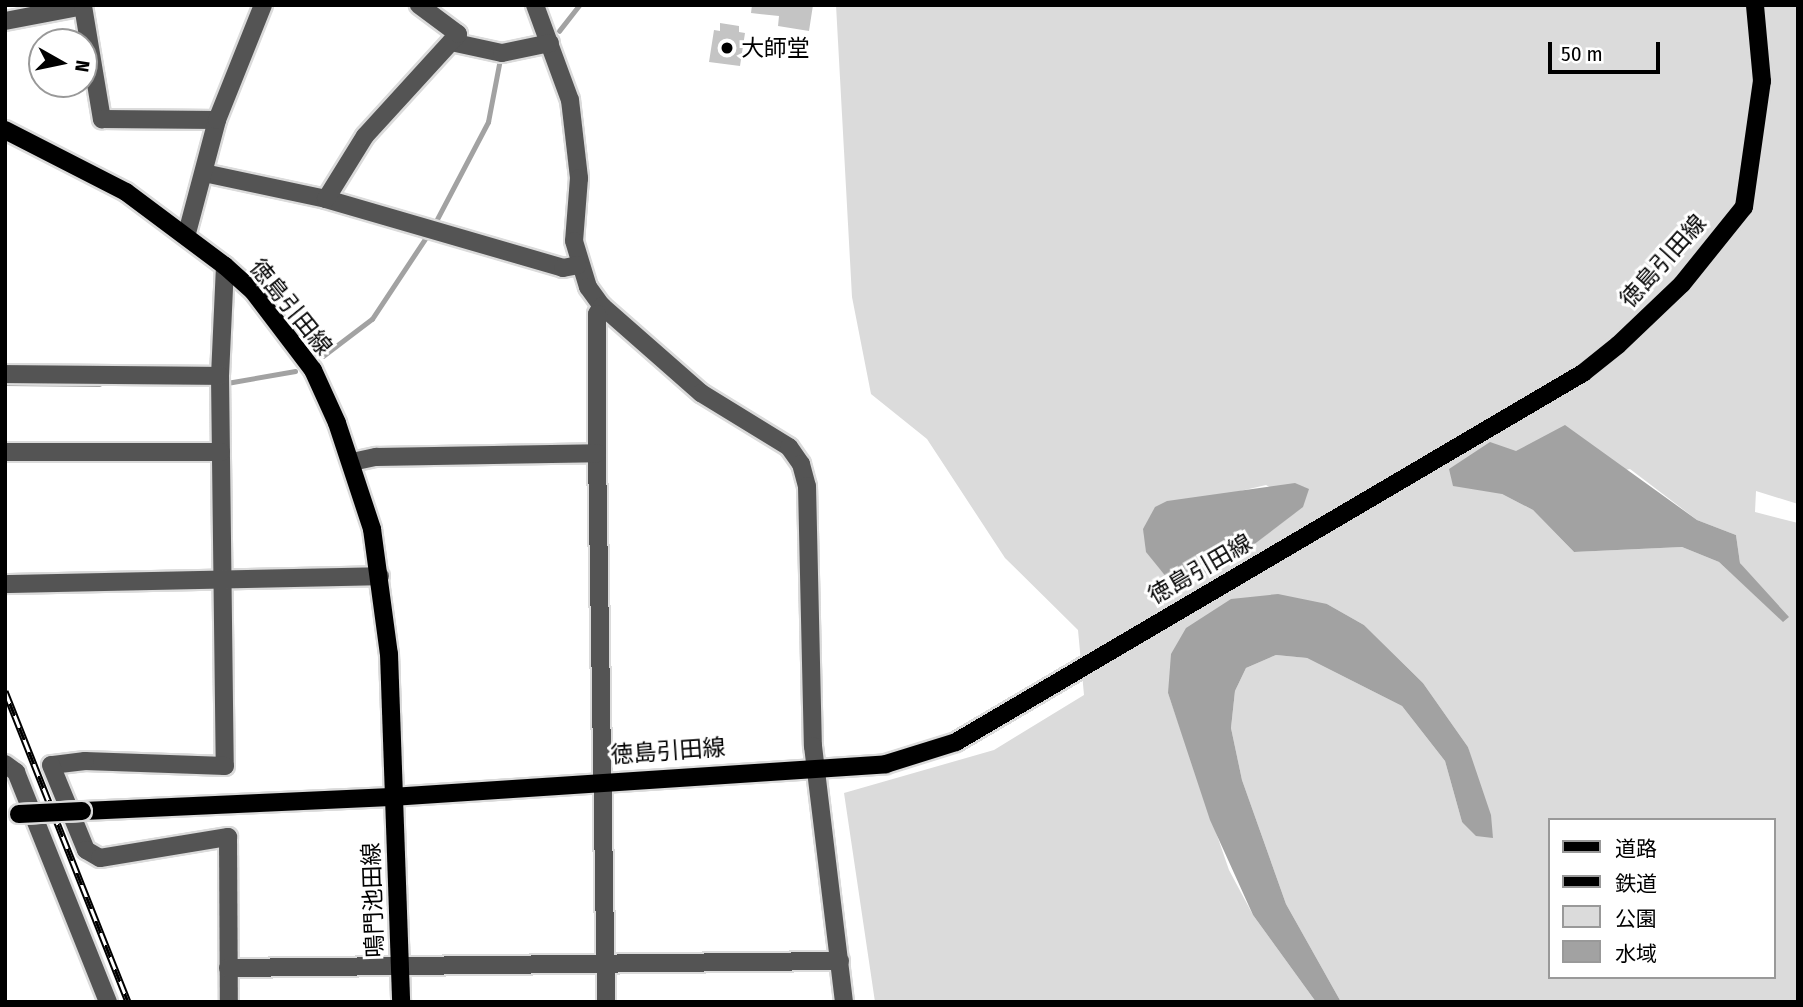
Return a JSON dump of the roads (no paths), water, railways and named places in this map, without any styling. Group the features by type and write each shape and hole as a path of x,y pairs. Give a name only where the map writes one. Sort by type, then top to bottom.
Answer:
{"main road":[{"name":"徳島引田線","path":"12,814 393,797 815,765 886,764 956,742 1583,373 1618,345 1682,284 1744,207 1762,81 1755,5"},
{"name":"徳島引田線","path":"5,130 74,162 187,233 253,291 313,370 352,462 380,576 393,797"},
{"name":"鳴門池田線","path":"393,797 401,1002"}],"street":[{"path":"187,233 217,120 263,5"},
{"path":"326,200 365,136 458,34 419,5"},
{"path":"535,5 551,43 576,131 578,265 602,306 701,393 789,447 801,464 807,486 815,765 844,1002"},
{"path":"5,21 83,6 102,119 217,120"},
{"path":"450,42 502,53 551,43"},
{"path":"204,173 326,200 563,268 578,265"},
{"path":"225,266 220,277 225,766 85,761 51,765 86,850 100,858 228,837 229,1002"},
{"path":"602,306 597,314 597,453 606,1002"},
{"path":"5,374 220,376"},
{"path":"5,452 221,452"},
{"path":"352,462 597,453"},
{"path":"5,584 380,576"},
{"path":"5,764 16,772 108,1002"},
{"path":"228,968 400,970 841,961"}],"water":[{"path":"1565,425 1697,520 1736,535 1740,563 1789,617 1783,622 1719,562 1682,547 1574,552 1533,510 1502,494 1453,486 1449,469 1490,442 1516,451"},
{"path":"1295,483 1309,489 1303,507 1252,546 1176,589 1146,552 1143,529 1155,507 1167,501"},
{"path":"1278,594 1327,604 1364,625 1423,683 1468,747 1491,815 1493,838 1476,836 1462,822 1445,761 1402,706 1307,658 1276,655 1246,668 1235,691 1231,728 1242,780 1286,904 1341,1002 1316,1002 1253,915 1210,820 1168,693 1171,654 1186,628 1231,599"}],"waterway":[{"path":"559,31 579,5"},
{"path":"435,223 488,122 500,59"},
{"path":"323,356 372,319 427,236"},
{"path":"227,383 295,371"},
{"path":"5,383 99,384"}],"railway":[{"path":"5,691 128,1002"}],"place":[{"name":"大師堂","path":"727,48"}]}
